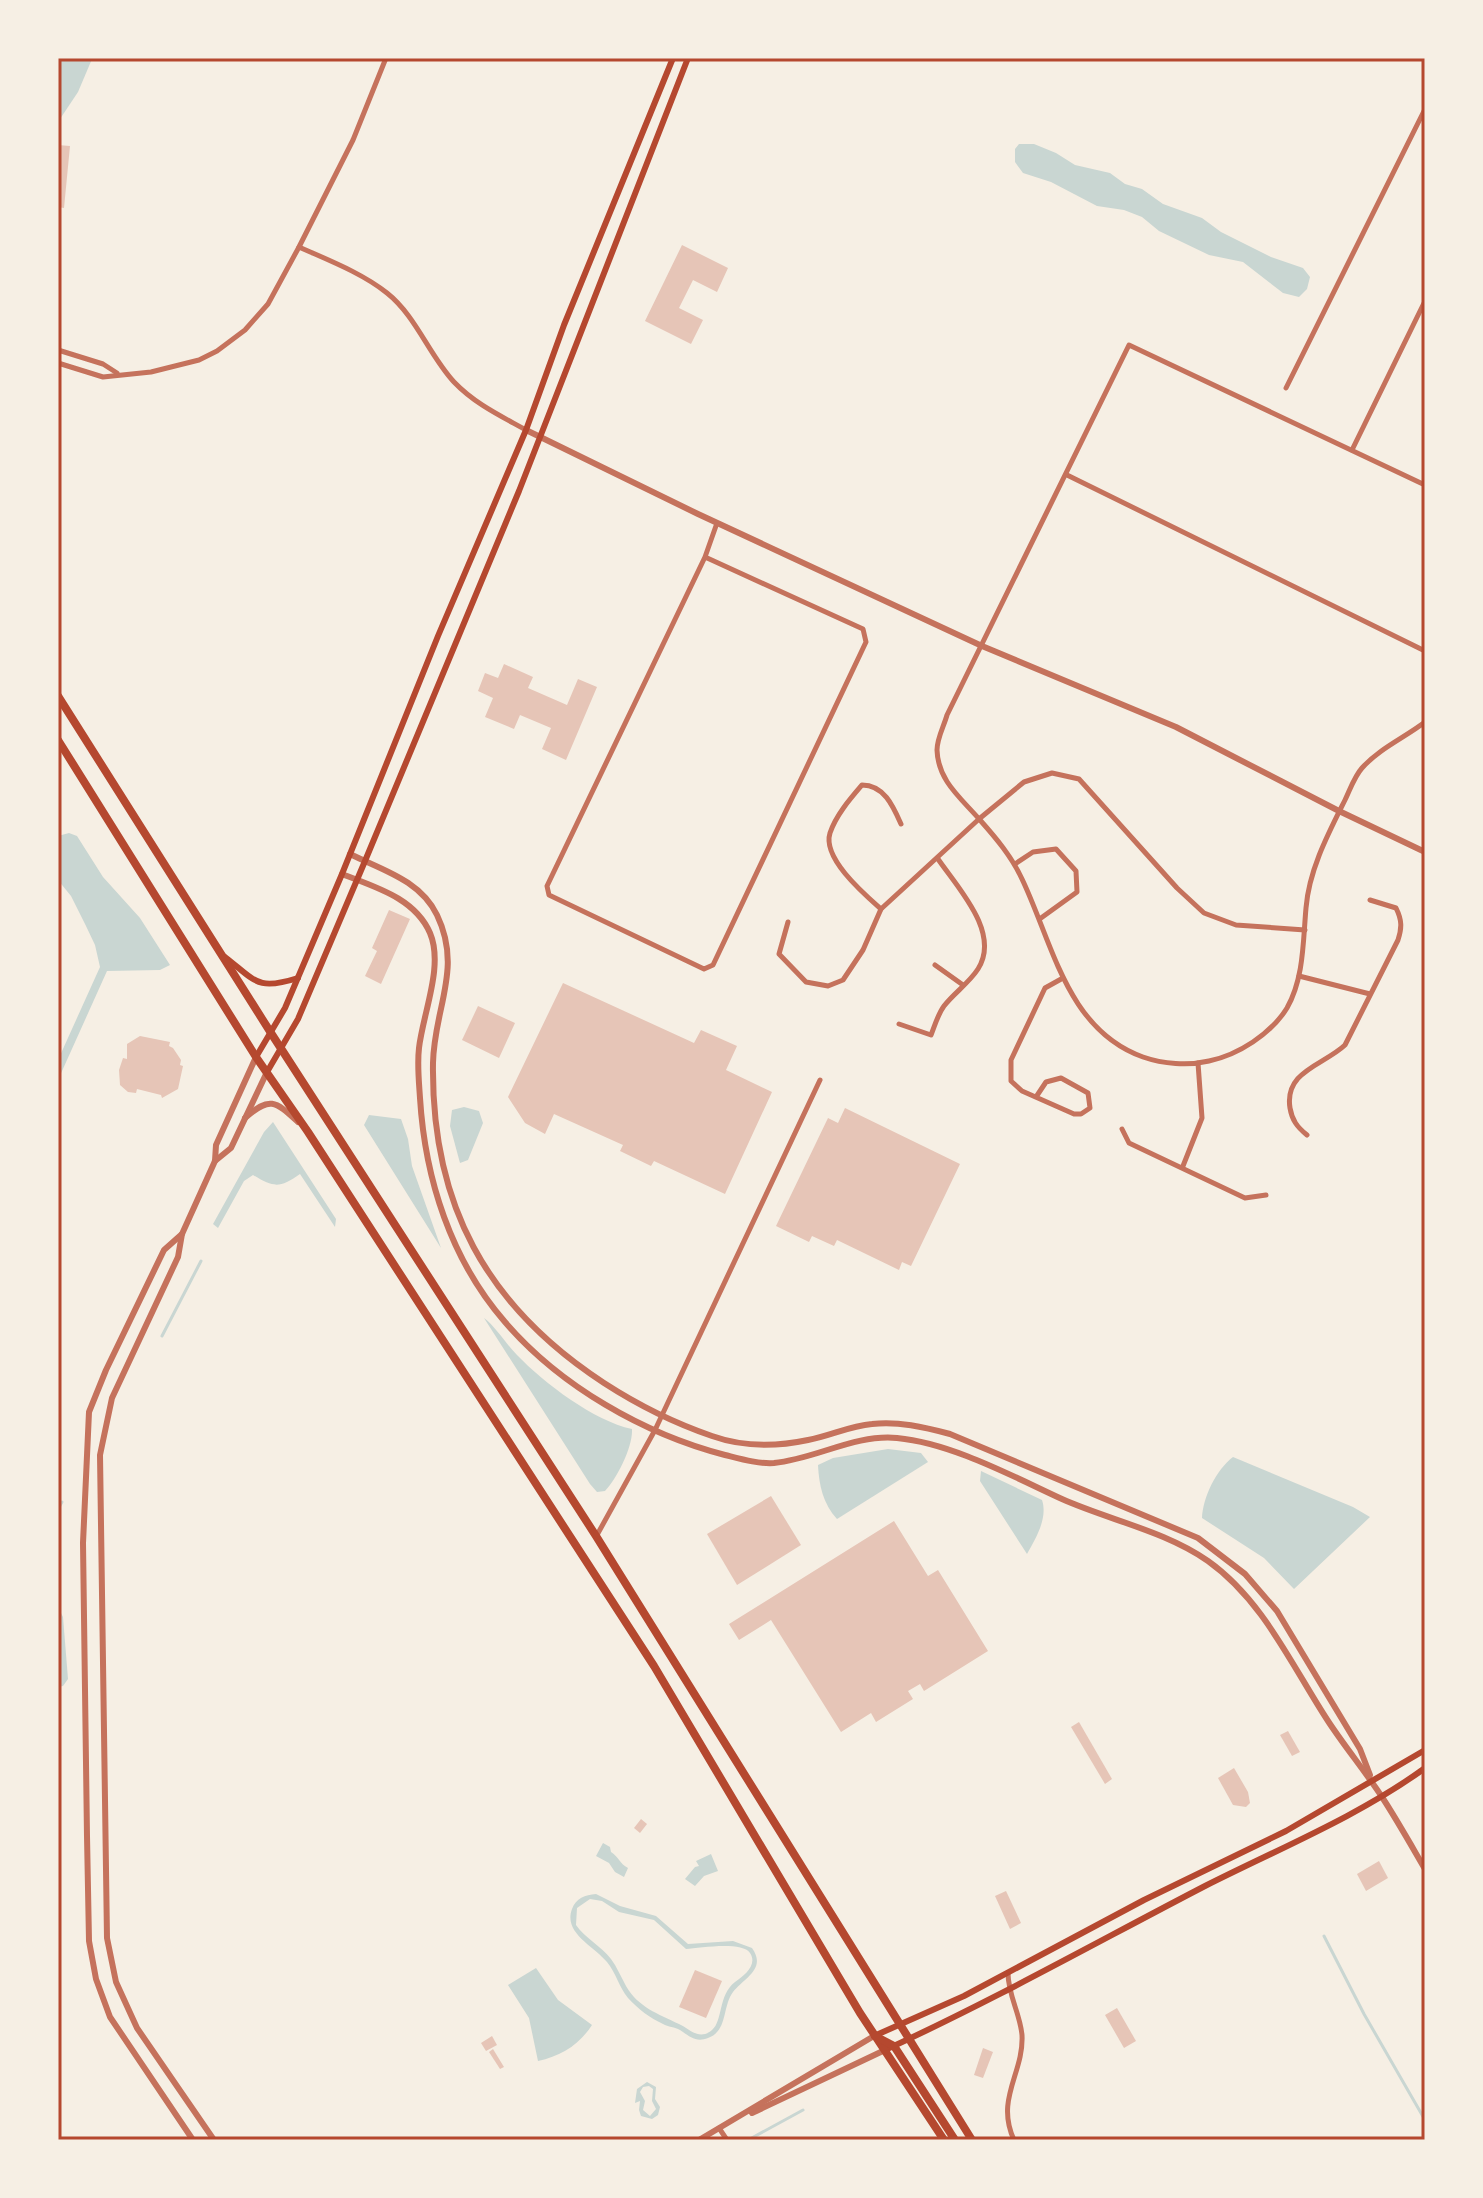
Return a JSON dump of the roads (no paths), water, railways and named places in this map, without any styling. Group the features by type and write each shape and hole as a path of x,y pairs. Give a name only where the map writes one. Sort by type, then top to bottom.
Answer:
{"highway":[{"path":"58,696 596,1536 972,2140"},
{"path":"58,740 256,1057 308,1132 654,1666 874,2036 944,2140"},
{"path":"874,2036 894,2046 955,2140"}],"main road":[{"path":"256,1057 298,978 342,874 438,636 526,430 564,325 673,58"},
{"path":"267,1072 298,1019 365,861 540,437 688,58"},
{"path":"221,954 257,983 269,986 298,978"},
{"path":"874,2036 964,1996 1144,1900 1286,1831 1425,1750"},
{"path":"885,2050 1382,1797 1425,1768"}],"street":[{"path":"58,363 103,377 118,373 151,372 199,360 235,339 268,304 299,247 353,140 386,58"},
{"path":"1286,388 1425,109"},
{"path":"299,247 388,293 453,380 485,408 717,523 982,646 1176,727 1425,852"},
{"path":"1352,450 1425,301"},
{"path":"1425,485 1129,345 947,715 937,746 948,787 1015,864 1041,918 1063,978 1084,1015 1112,1043 1157,1062 1198,1063 1239,1051 1268,1029 1287,1008 1299,976 1306,904 1316,862 1339,811 1360,770 1388,744 1425,722"},
{"path":"58,350 103,364 118,373"},
{"path":"1067,475 1425,651"},
{"path":"705,557 863,629 866,642 713,965 704,969 549,895 547,886 705,557 717,523"},
{"path":"788,922 779,954 806,982 828,986 843,980 863,950 881,909 1024,782 1052,773 1079,779 1177,888 1204,913 1236,925 1305,930"},
{"path":"881,909 853,883 832,854 829,836 844,807 862,785 872,785 883,793 901,824"},
{"path":"1015,864 1033,852 1056,849 1076,871 1077,892 1041,918"},
{"path":"350,854 393,872 427,897 445,936 449,970 438,1016 433,1058 436,1133 444,1170 476,1254 495,1285 539,1334 572,1362 661,1416 713,1437 763,1446 808,1440 844,1428 870,1424 890,1423 931,1429 950,1434 1198,1538 1245,1574 1277,1611 1360,1749 1372,1782"},
{"path":"899,1024 931,1035 942,1009 977,971 983,959 983,929 938,859"},
{"path":"342,874 390,893 411,907 431,935 436,963 419,1050 422,1131 430,1176 444,1220 482,1292 505,1322 550,1366 596,1399 690,1446 767,1463 818,1455 871,1438 896,1438 929,1444 1074,1505 1146,1531 1207,1560 1243,1592 1261,1614 1330,1725 1382,1797 1425,1869"},
{"path":"1307,1135 1298,1128 1292,1117 1289,1092 1298,1076 1345,1045 1402,928 1396,908 1370,900"},
{"path":"935,965 963,985"},
{"path":"1299,976 1370,994"},
{"path":"1036,1097 1046,1082 1061,1078 1088,1093 1090,1108 1081,1114 1074,1114 1022,1091 1011,1081 1011,1060 1045,988 1063,978"},
{"path":"214,2140 137,2028 116,1982 107,1938 100,1455 112,1398 178,1257 182,1234 215,1161 216,1145 256,1057"},
{"path":"1183,1166 1202,1118 1198,1063"},
{"path":"215,1161 231,1148 267,1072"},
{"path":"596,1536 655,1430 820,1080"},
{"path":"242,1120 257,1107 270,1102 277,1104 308,1132"},
{"path":"1122,1129 1129,1143 1245,1198 1266,1195"},
{"path":"182,1234 164,1250 89,1412 83,1543 86,1821 89,1941 96,1979 110,2017 193,2140"},
{"path":"1008,1973 1008,1990 1022,2035 1006,2111 1014,2140"},
{"path":"699,2140 874,2036"},
{"path":"719,2128 885,2050"},
{"path":"719,2128 727,2140"}],"waterway":[{"path":"162,1336 201,1261"},
{"path":"58,1509 62,1502"},
{"path":"1324,1936 1364,2014 1425,2120"},
{"path":"748,2140 803,2110"}]}
